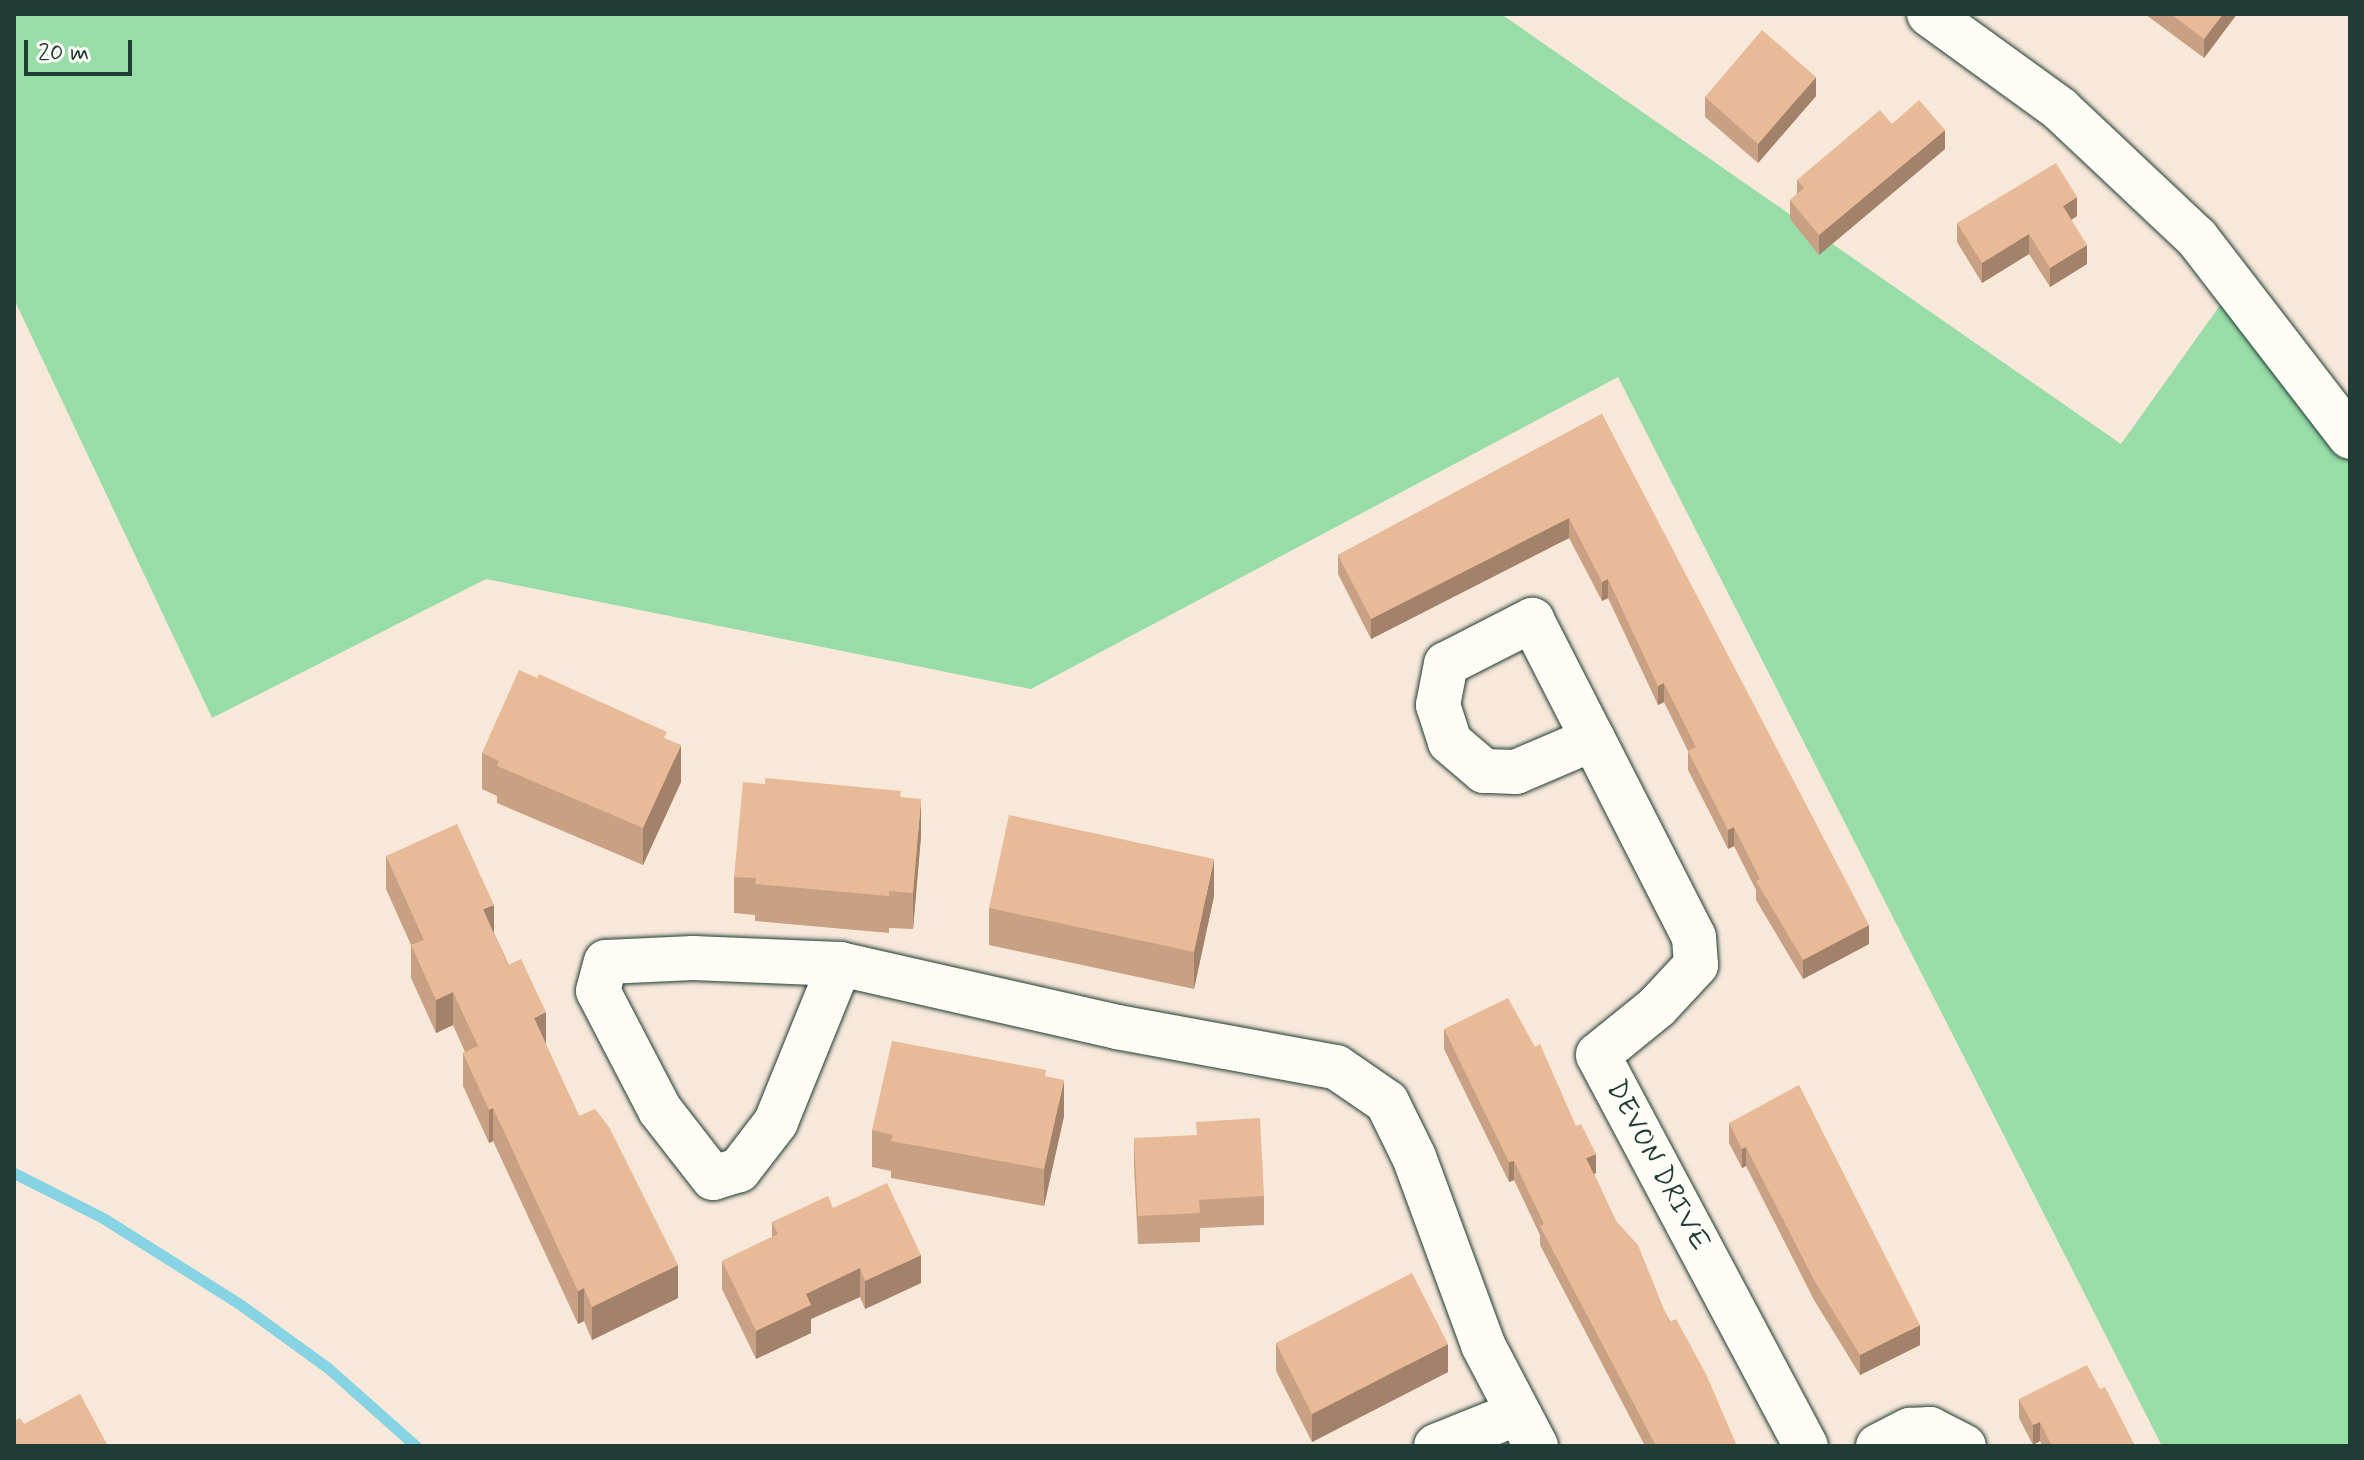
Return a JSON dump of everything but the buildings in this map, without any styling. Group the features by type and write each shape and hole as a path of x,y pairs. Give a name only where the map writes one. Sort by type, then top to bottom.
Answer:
{"street":[{"path":"1929,14 2060,109 2197,238 2350,437"},
{"name":"DEVON DRIVE","path":"1593,739 1694,937 1696,965 1657,1007 1598,1055 1806,1446"},
{"path":"840,964 776,1122 739,1170 713,1178 660,1110 598,991 606,962 693,958 840,964 1117,1027 1336,1067 1387,1102 1414,1157 1483,1345 1527,1429 1436,1446"},
{"path":"1878,1446 1910,1430 1930,1429 1964,1446"}],"green space":[{"path":"14,14 1501,14 2121,444 2236,283 2350,437 2350,1446 2162,1446 1618,377 1031,689 486,579 212,718 14,299"}],"waterway":[{"path":"14,1173 103,1218 241,1305 328,1368 416,1446"}]}
